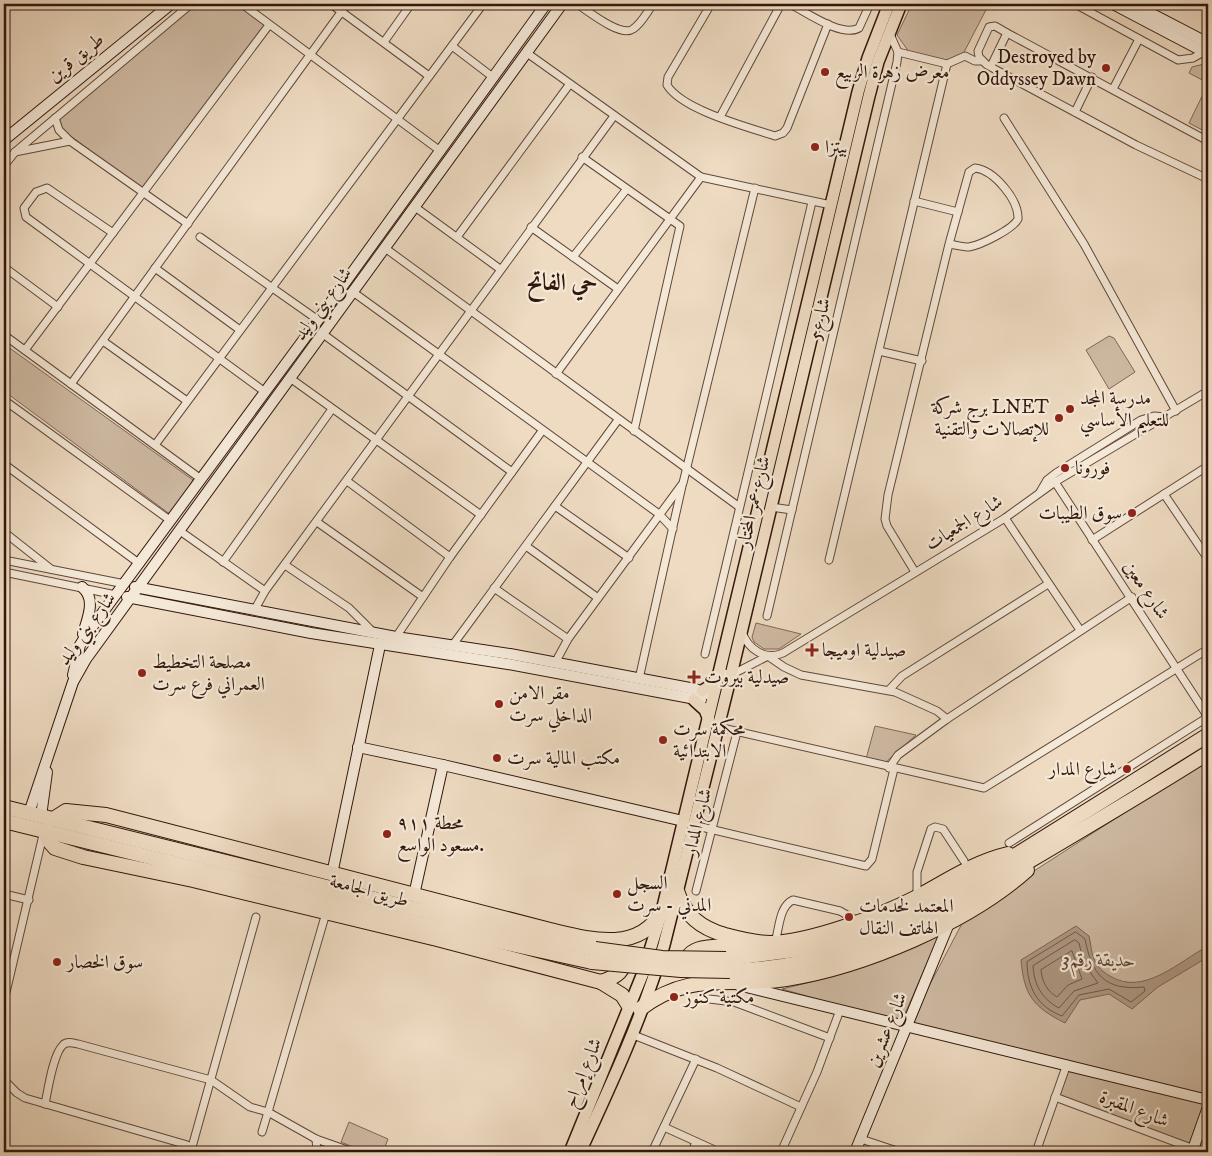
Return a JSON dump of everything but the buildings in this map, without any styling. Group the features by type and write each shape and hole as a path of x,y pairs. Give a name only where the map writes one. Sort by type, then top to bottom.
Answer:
{"highway":[{"path":"44,821 49,842 58,850 400,930 601,982 622,995 635,1008 670,990 782,954 863,934 938,901 1021,852 1208,735"},
{"path":"731,971 795,964 883,939 939,913 1208,753"},
{"name":"طريق الجامعة","path":"4,807 44,821 408,921 594,956"},
{"path":"44,821 66,811 106,815 550,930 610,942 622,949 624,963 617,976 601,982"},
{"name":"طريق الجامعة","path":"4,821 44,821"},
{"path":"44,821 411,908 594,956 662,958 786,979 839,968 874,956 950,922 1023,874 1041,854"},
{"path":"677,891 689,915 703,926 721,934 754,942 775,942 859,922 917,896 986,861 1021,852"},
{"path":"334,901 344,910 383,920 400,930"},
{"path":"610,942 644,932 658,919 662,911"},
{"path":"691,984 685,974 684,965 693,951 700,948 740,946 754,942"}],"main road":[{"path":"635,1008 688,823 726,673 831,205 866,66 889,4"},
{"name":"شارع عمر المختار","path":"726,673 741,631 868,96 889,32 901,4"},
{"path":"702,691 726,673"},
{"path":"694,700 705,710 713,724"},
{"path":"635,1008 658,963 677,891 688,823"},
{"name":"شارع إمراح","path":"580,1152 631,1034 635,1008"},
{"name":"شارع إمراح","path":"570,1152 635,1008"}],"street":[{"name":"طريق قرين","path":"4,140 171,4"},
{"path":"4,166 15,152 191,4"},
{"path":"242,4 439,150"},
{"path":"331,4 429,76"},
{"path":"71,384 103,341 133,295 188,224 346,4"},
{"path":"384,42 411,4"},
{"path":"155,445 483,4"},
{"name":"شارع بني وليد","path":"73,682 80,645 546,4"},
{"name":"شارع بني وليد","path":"73,682 86,659 562,4"},
{"path":"577,4 609,25 626,32 632,30 641,22 653,4"},
{"path":"710,4 668,77 667,85 687,102 720,117 775,136 784,133 828,24"},
{"path":"720,117 781,4"},
{"path":"790,4 828,24 848,31 855,30 862,23 870,4"},
{"path":"1075,4 1178,60 1186,61 1207,49"},
{"path":"1113,4 1207,49"},
{"path":"1133,4 1207,49"},
{"path":"26,350 269,25"},
{"path":"981,61 978,51 989,27 994,26 1208,141"},
{"path":"889,32 898,52 947,64 965,56 974,61 981,61 1136,145 1208,179"},
{"path":"991,66 1007,33"},
{"path":"1113,89 1139,39"},
{"path":"452,46 494,78"},
{"name":"شارع5","path":"767,616 898,52"},
{"path":"527,53 569,85 701,177 831,205"},
{"path":"829,560 947,64"},
{"path":"1075,112 1092,78"},
{"path":"457,238 569,85"},
{"path":"255,609 266,591 470,310 614,116"},
{"path":"55,118 59,130 70,141 188,224"},
{"path":"1004,118 1084,244 1176,411"},
{"path":"15,152 70,141"},
{"path":"582,157 626,190 680,226 634,431"},
{"path":"915,572 885,519 888,495 949,244 969,172 976,168 989,171 998,179 1015,204 1018,220 1012,227 974,246 967,247 949,244"},
{"path":"556,374 701,177"},
{"path":"113,233 47,188 36,192 24,208 26,217 265,392"},
{"path":"639,678 683,483 755,188"},
{"path":"573,257 626,190"},
{"path":"914,200 958,212"},
{"path":"705,654 738,506 812,202"},
{"path":"415,207 500,269"},
{"path":"531,227 618,289"},
{"path":"200,237 318,320"},
{"path":"385,248 738,506"},
{"path":"4,267 58,307"},
{"path":"155,268 240,330"},
{"path":"353,292 439,353 542,431 659,514 673,529"},
{"path":"323,334 512,472"},
{"path":"4,335 202,479"},
{"path":"103,341 187,401"},
{"path":"879,351 922,361"},
{"path":"290,378 481,515"},
{"name":"شارع الجمعيات","path":"726,673 768,656 783,653 1005,518 1055,482 1208,391"},
{"path":"4,400 171,521"},
{"path":"223,562 332,409"},
{"path":"1039,494 1051,476 1134,425 1150,417 1167,417"},
{"path":"452,646 618,420"},
{"path":"396,637 450,556 542,431"},
{"path":"4,464 140,564"},
{"path":"1092,540 1208,466"},
{"path":"347,481 450,556"},
{"name":"شارع معين","path":"1055,482 1178,668 1208,717"},
{"path":"555,663 568,639 683,483"},
{"path":"1164,494 1208,559"},
{"path":"555,506 629,558"},
{"path":"771,507 792,510"},
{"path":"1005,518 1080,630"},
{"path":"317,522 424,597"},
{"path":"180,531 266,591"},
{"path":"4,532 52,570"},
{"path":"526,546 598,598"},
{"path":"4,560 139,588 452,646 694,700 719,699"},
{"path":"285,565 349,608 374,633"},
{"path":"4,572 380,645 555,663 702,691 719,699"},
{"path":"889,690 902,676 1048,584"},
{"path":"80,645 91,603 90,597 82,587"},
{"path":"494,588 568,639"},
{"path":"358,747 443,764 866,866 872,859 891,768 898,755 947,719 1080,630 1132,598"},
{"path":"311,633 314,621"},
{"path":"741,631 750,646 795,673 889,690 937,711 947,719"},
{"path":"332,874 380,645"},
{"path":"713,724 737,732 975,788 988,787 1208,649"},
{"path":"4,1001 28,900 44,821 48,760 73,682"},
{"path":"1009,843 1208,717"},
{"name":"شارع المدار","path":"696,892 737,732"},
{"path":"414,895 443,764"},
{"path":"917,896 917,872 931,829 935,827 944,829 964,861"},
{"path":"4,894 28,900"},
{"path":"775,942 784,909 787,903 793,900 840,911 859,922"},
{"path":"262,1132 326,913"},
{"path":"4,1080 17,1094 192,1150 256,917"},
{"name":"شارع عشرين","path":"855,1152 950,922"},
{"path":"731,971 744,987 1067,1064 1208,1100"},
{"path":"701,998 734,1002 830,1038"},
{"path":"781,1152 830,1038 840,1010"},
{"path":"631,1034 696,1059 801,1107"},
{"path":"44,1104 56,1058 62,1045 68,1042 173,1068 211,1080 250,1107 268,1112 316,1139 353,1152"},
{"path":"652,1152 696,1059"},
{"path":"1039,1151 1067,1064"},
{"name":"شارع المقبرة","path":"1055,1097 1196,1151"},
{"path":"1196,1151 1208,1107"},
{"path":"664,1127 719,1152"},
{"path":"316,1139 317,1152"},
{"path":"861,1139 900,1152"},
{"path":"692,1152 696,1142"}],"green space":[{"path":"191,4 243,4 270,25 147,193 60,128 60,116"},
{"path":"912,4 989,4 962,56 951,62 909,52 897,35"},
{"path":"1208,63 1208,83 1189,73 1192,67"},
{"path":"1208,84 1208,133 1189,123"},
{"path":"1109,336 1114,338 1135,372 1109,389 1086,350"},
{"path":"4,344 193,480 171,515 4,391"},
{"path":"756,623 801,634 779,649 764,649 754,642 752,637"},
{"path":"875,726 916,735 885,763 866,759"},
{"name":"حديقة رقم3","path":"1208,759 1208,1107 1193,1149 1055,1097 1067,1065 908,1026 967,914"},
{"path":"940,933 901,1023 782,989 823,979 863,966 921,943"},
{"path":"349,1122 388,1139 383,1152 365,1152 341,1142"}],"water":[{"path":"1076,926 1089,936 1093,956 1099,967 1107,974 1123,981 1148,980 1173,968 1208,946 1208,957 1158,987 1132,1009 1109,994 1080,1000 1065,1023 1045,1011 1032,999 1022,972 1021,960"}],"place":[{"name":"Destroyed by Oddyssey Dawn","path":"1106,68"},
{"name":"معرض زهرة الربيع","path":"825,72"},
{"name":"بيتزا","path":"815,147"},
{"name":"مدرسة المجد للتعليم الأساسي","path":"1070,409"},
{"name":"برج شركة LNET للإتصالات والتقنية","path":"1059,418"},
{"name":"فورونا","path":"1065,468"},
{"name":"سوق الطيبات","path":"1132,513"},
{"name":"صيدلية اوميجا","path":"812,650"},
{"name":"مصلحة التخطيط العمراني فرع سرت","path":"142,673"},
{"name":"صيدلية بيروت","path":"694,677"},
{"name":"مقر الامن الداخلي سرت","path":"499,704"},
{"name":"محكمة سرت الابتدائية","path":"663,740"},
{"name":"مكتب المالية سرت","path":"497,758"},
{"name":"شارع المدار","path":"1127,769"},
{"name":"محطة ٩١١ مسعود الواسع.","path":"387,834"},
{"name":"السجل المدني - سرت","path":"617,894"},
{"name":"المعتمد لخدمات الهاتف النقال","path":"849,917"},
{"name":"سوق الخصار","path":"57,962"},
{"name":"مكتية كنوز","path":"674,997"}],"district":[{"name":"حي الفاتح","path":"562,283"}]}
